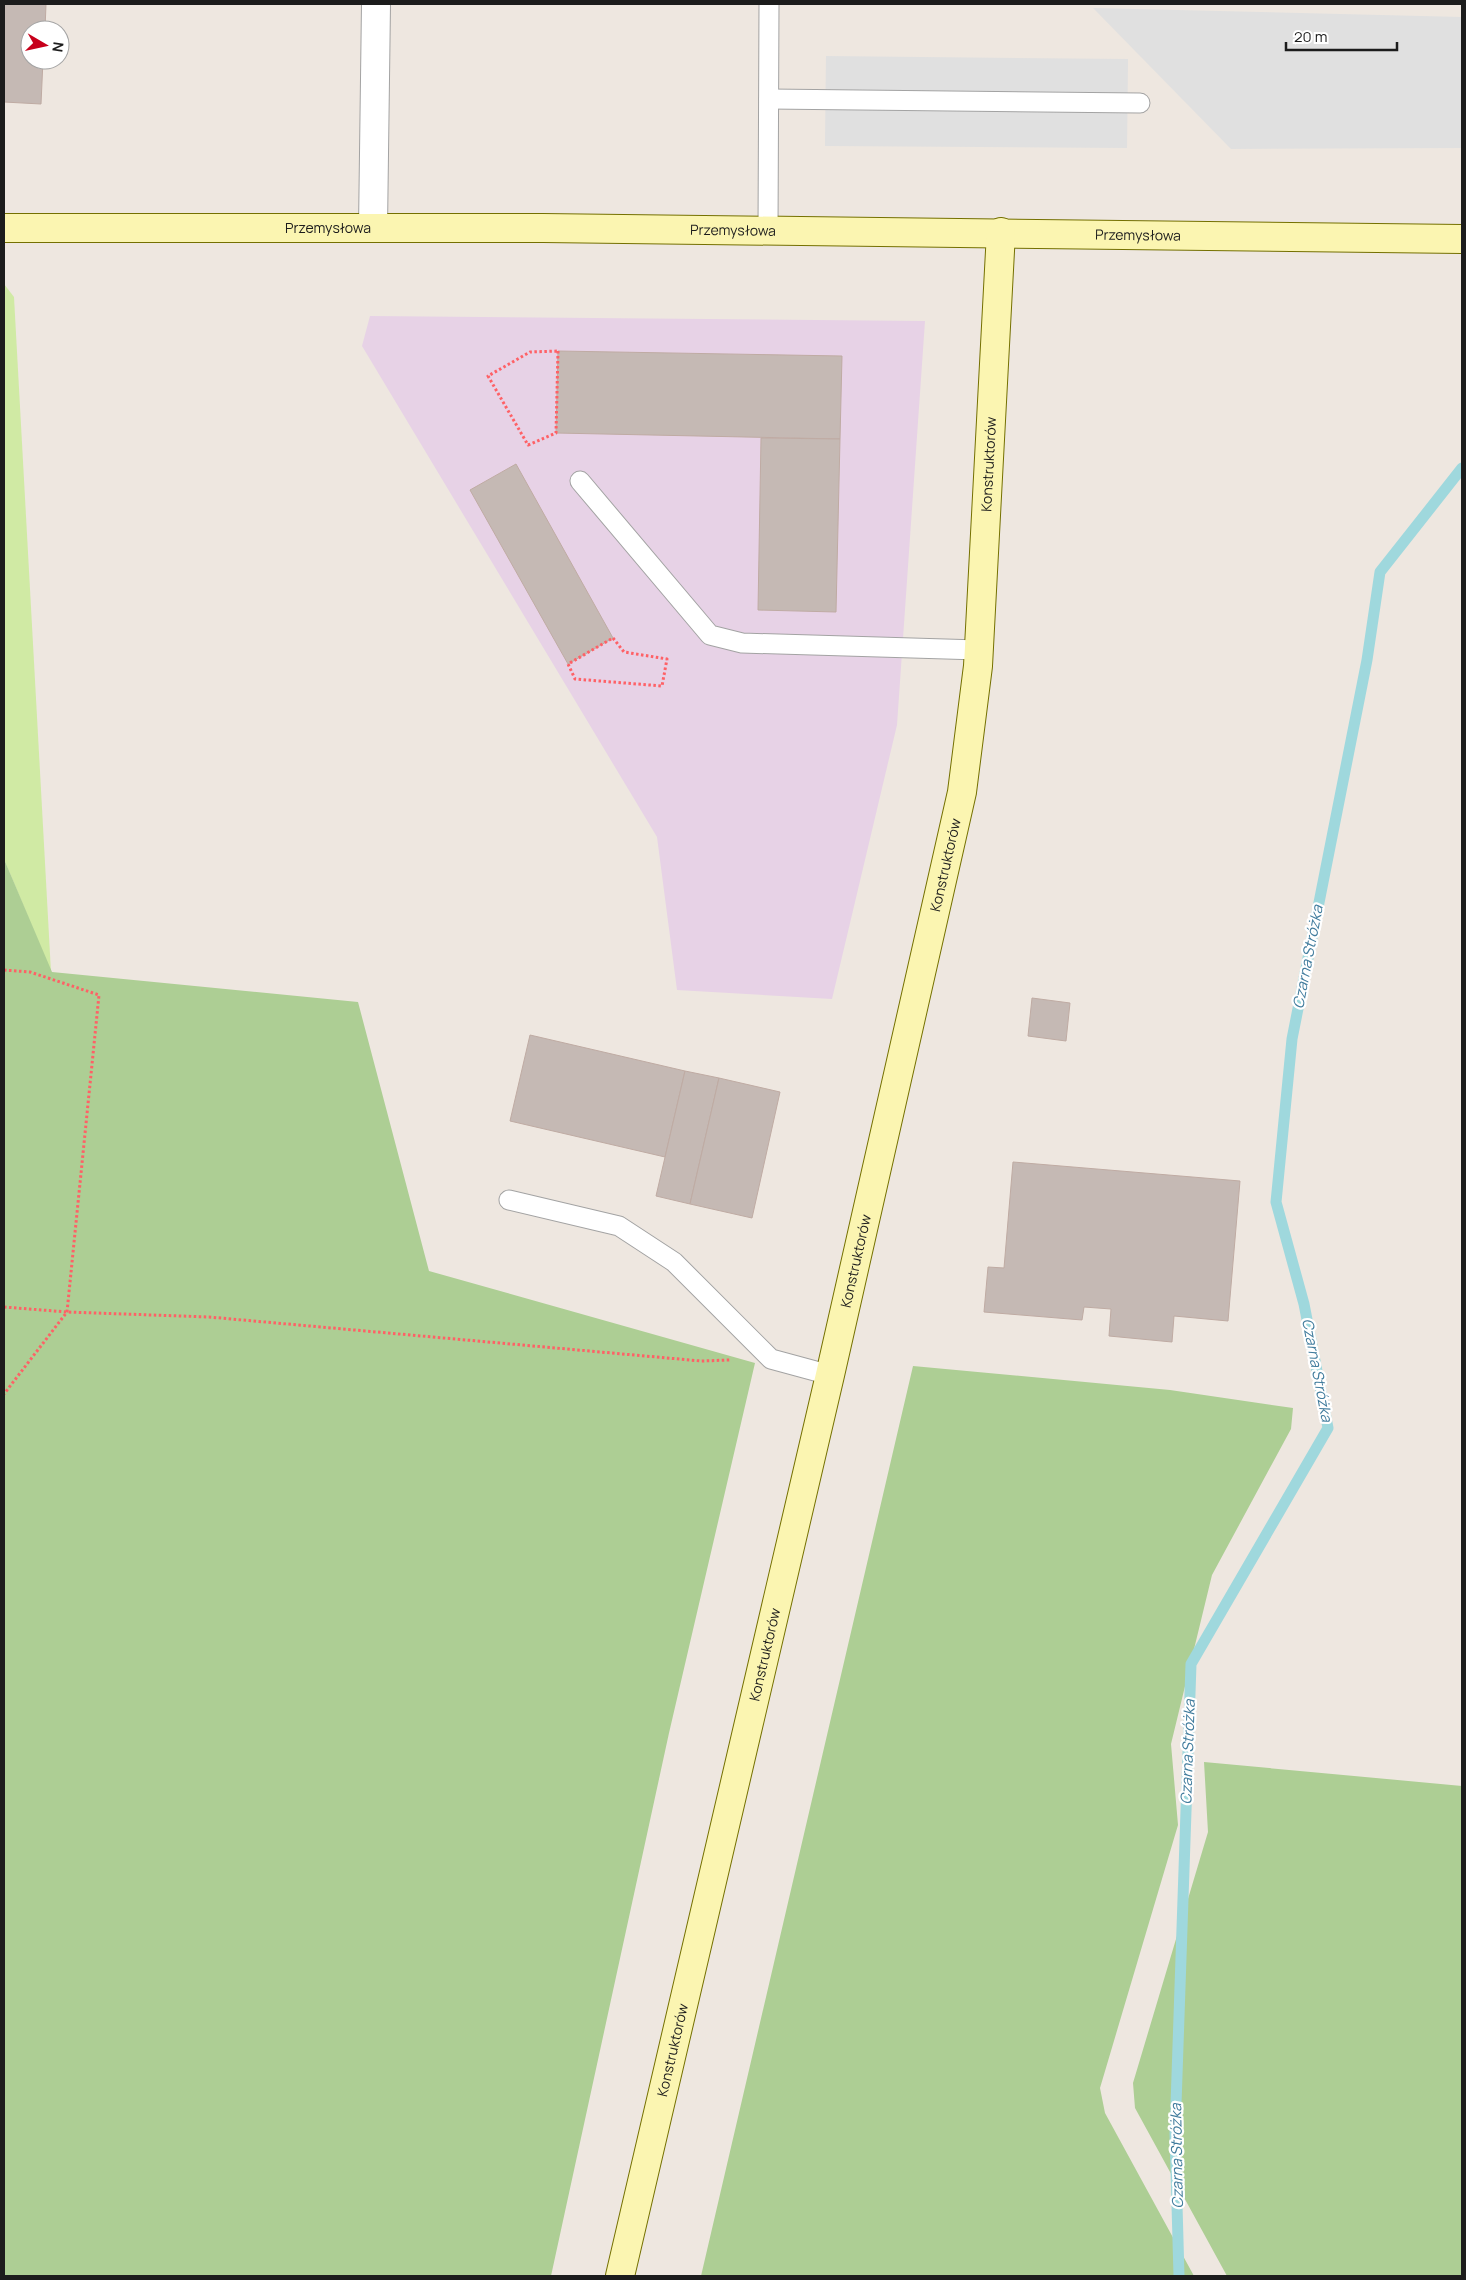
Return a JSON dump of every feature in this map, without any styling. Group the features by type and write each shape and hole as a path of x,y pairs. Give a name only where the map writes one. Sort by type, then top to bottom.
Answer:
{"street":[{"path":"373,228 376,4"},
{"name":"Przemysłowa","path":"4,228 768,230 1462,239"},
{"name":"Konstruktorów","path":"620,2276 830,1375 962,792 978,650 1001,232"}],"lane":[{"path":"768,4 768,230"},
{"path":"768,99 1140,103"},
{"path":"580,481 710,635 742,643 978,650"},
{"path":"509,1200 620,1226 674,1262 771,1358 830,1375"}],"path":[{"path":"558,351 556,433 528,445 488,376 530,352 558,351"},
{"path":"613,638 624,652 667,658 662,686 575,679 568,664 613,638"},
{"path":"4,970 30,972 99,994 67,1312 4,1394"},
{"path":"4,1307 67,1312 209,1317 701,1361 771,1358"}],"shaded area":[{"path":"1093,8 1462,17 1462,148 1231,149"},
{"path":"826,56 1128,59 1127,148 825,146"},
{"path":"370,316 925,321 897,725 832,999 677,990 657,837 362,346"}],"green space":[{"path":"4,284 14,297 51,972 4,859"},
{"path":"4,859 52,972 358,1002 429,1271 755,1363 669,1733 551,2276 4,2276"},
{"path":"913,1366 1170,1390 1293,1408 1291,1429 1212,1575 1171,1744 1178,1825 1100,2088 1105,2113 1194,2276 701,2276"},
{"path":"1204,1762 1462,1786 1462,2276 1227,2276 1135,2108 1133,2083 1208,1832"}],"building":[{"path":"4,4 46,4 45,20 20,20 20,70 43,70 41,104 4,102"},
{"path":"558,351 842,356 840,439 556,433"},
{"path":"761,438 840,439 836,612 758,610"},
{"path":"516,464 613,638 568,664 470,490"},
{"path":"1032,998 1070,1003 1066,1041 1028,1036"},
{"path":"530,1035 685,1071 665,1157 510,1121"},
{"path":"685,1071 719,1078 690,1204 656,1196"},
{"path":"719,1078 780,1092 752,1218 690,1204"},
{"path":"1013,1162 1240,1181 1228,1321 1174,1316 1172,1342 1109,1336 1111,1309 1084,1307 1082,1320 984,1312 988,1267 1004,1268"}],"waterway":[{"name":"Czarna Stróżka","path":"1179,2276 1175,2134 1191,1664 1328,1428 1304,1304 1276,1202 1292,1039 1367,660 1380,572 1462,468"}]}
